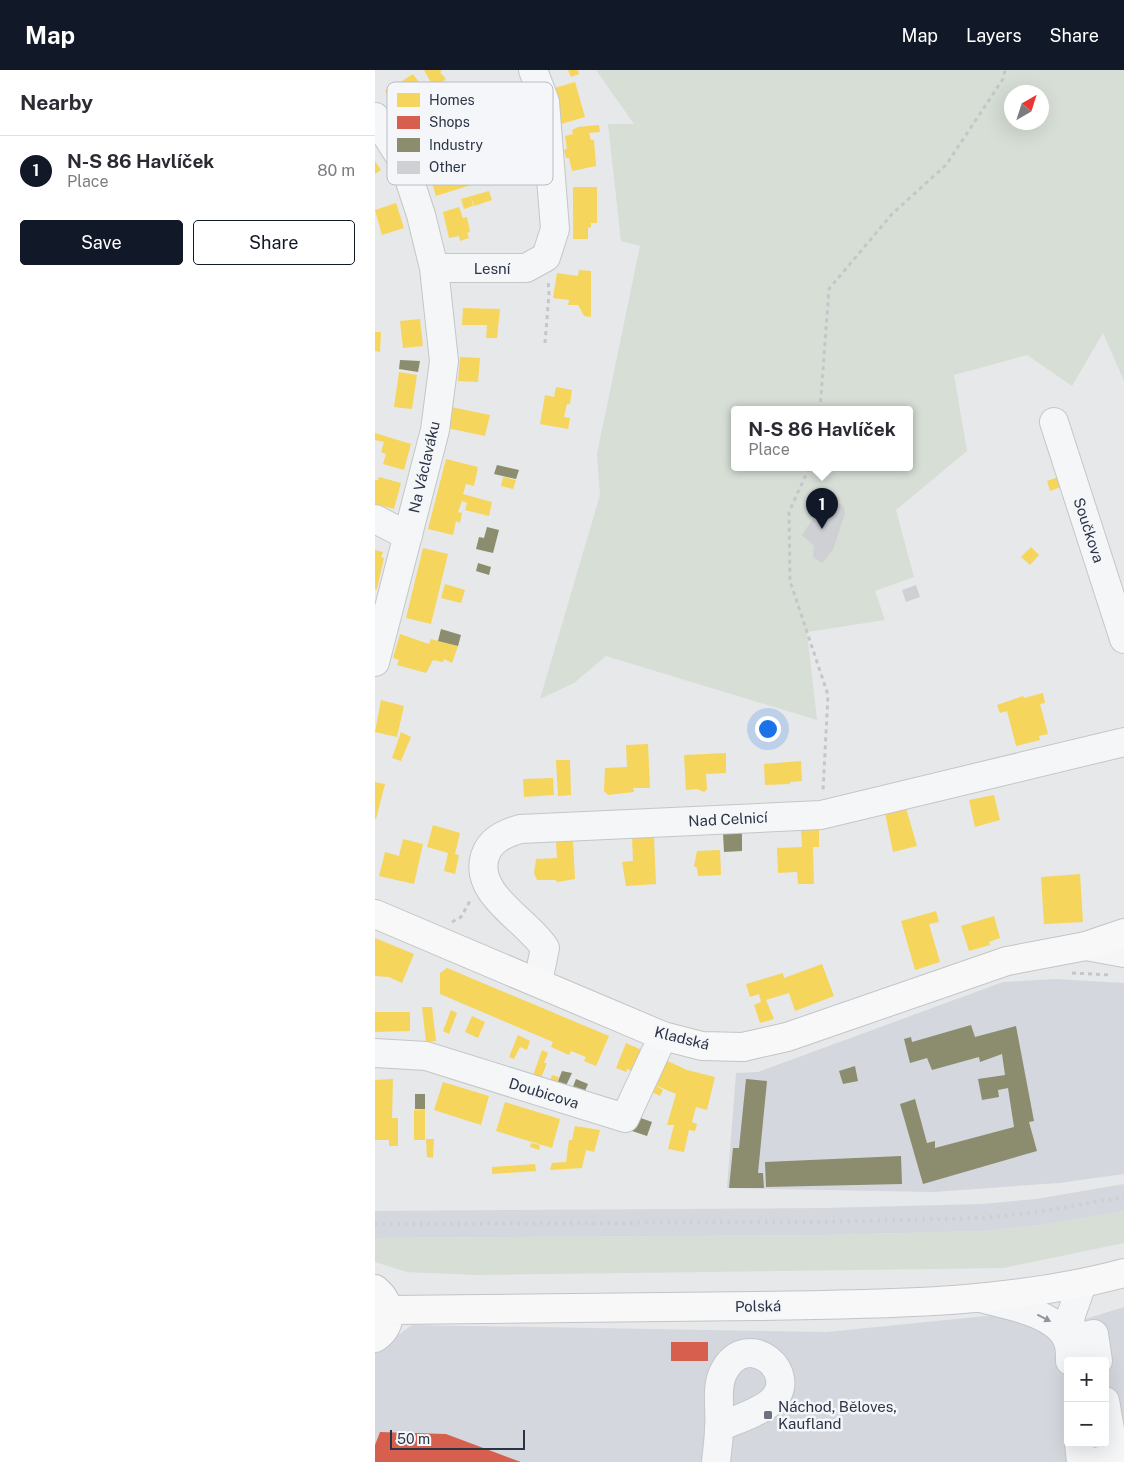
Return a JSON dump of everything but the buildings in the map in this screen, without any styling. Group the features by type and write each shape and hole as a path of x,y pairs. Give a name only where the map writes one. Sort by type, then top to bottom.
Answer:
{"main road":[{"name":"Kladská","path":"375,914 663,1036 702,1046 743,1047 787,1037 1007,961 1086,946 1124,933"},
{"name":"Polská","path":"375,1338 387,1324 382,1299 873,1304 981,1298 1036,1292 1082,1284 1124,1273"}],"street":[{"path":"533,70 538,82"},
{"name":"Na Václaváku","path":"375,117 387,136"},
{"name":"Na Václaváku","path":"375,662 435,430 444,361 434,268 421,215 411,185"},
{"path":"546,257 555,229 552,185"},
{"name":"Lesní","path":"434,268 526,268 546,257"},
{"name":"Součkova","path":"1054,422 1124,638"},
{"path":"375,519 408,536"},
{"name":"Nad Celnicí","path":"483,876 483,861 487,849 496,839 520,830 821,815 1124,742"},
{"path":"483,876 493,894 536,934 545,948 538,982"},
{"name":"Kladská","path":"1086,946 1119,964"},
{"name":"Doubicova","path":"375,1053 426,1056 625,1118 663,1036"},
{"path":"1069,1350 1071,1315 1082,1284"},
{"path":"981,1298 1046,1318 1057,1326 1069,1350"},
{"path":"1069,1350 1094,1334 1097,1357"},
{"path":"1095,1462 1115,1458 1105,1402"},
{"path":"715,1462 719,1427"},
{"path":"1079,1447 1081,1462"}],"path":[{"path":"820,406 829,289 892,214 946,165 1003,79 1005,70"},
{"path":"545,343 549,294 546,257"},
{"path":"808,471 789,512 790,581 828,695 821,815"},
{"path":"428,936 461,917 483,876"},
{"path":"1069,973 1119,964"}],"shaded area":[{"path":"596,70 1124,70 1124,381 1103,333 1072,386 1027,355 954,375 967,451 896,510 914,577 875,591 885,620 807,632 817,720 606,656 574,683 540,699 600,495 597,454 640,246 621,241 608,124 634,124"},
{"path":"1055,979 1124,983 1124,1174 1059,1183 934,1192 727,1188 736,1073 758,1072 1003,982"},
{"path":"1124,1184 1124,1211 1040,1225 984,1231 825,1235 375,1238 375,1211 825,1208 982,1204 1036,1199"},
{"path":"1124,1211 1124,1243 1003,1268 477,1275 407,1272 375,1262 375,1238 825,1235 984,1231 1040,1225"},
{"path":"1124,1307 1124,1462 375,1462 375,1352 412,1325 827,1332 1064,1308 1072,1323"}],"railway":[{"path":"375,1224 825,1222 983,1218 1038,1212 1124,1197"}],"place":[{"name":"N-S 86 Havlíček","path":"822,529"},
{"name":"Náchod, Běloves, Kaufland","path":"768,1415"}]}
